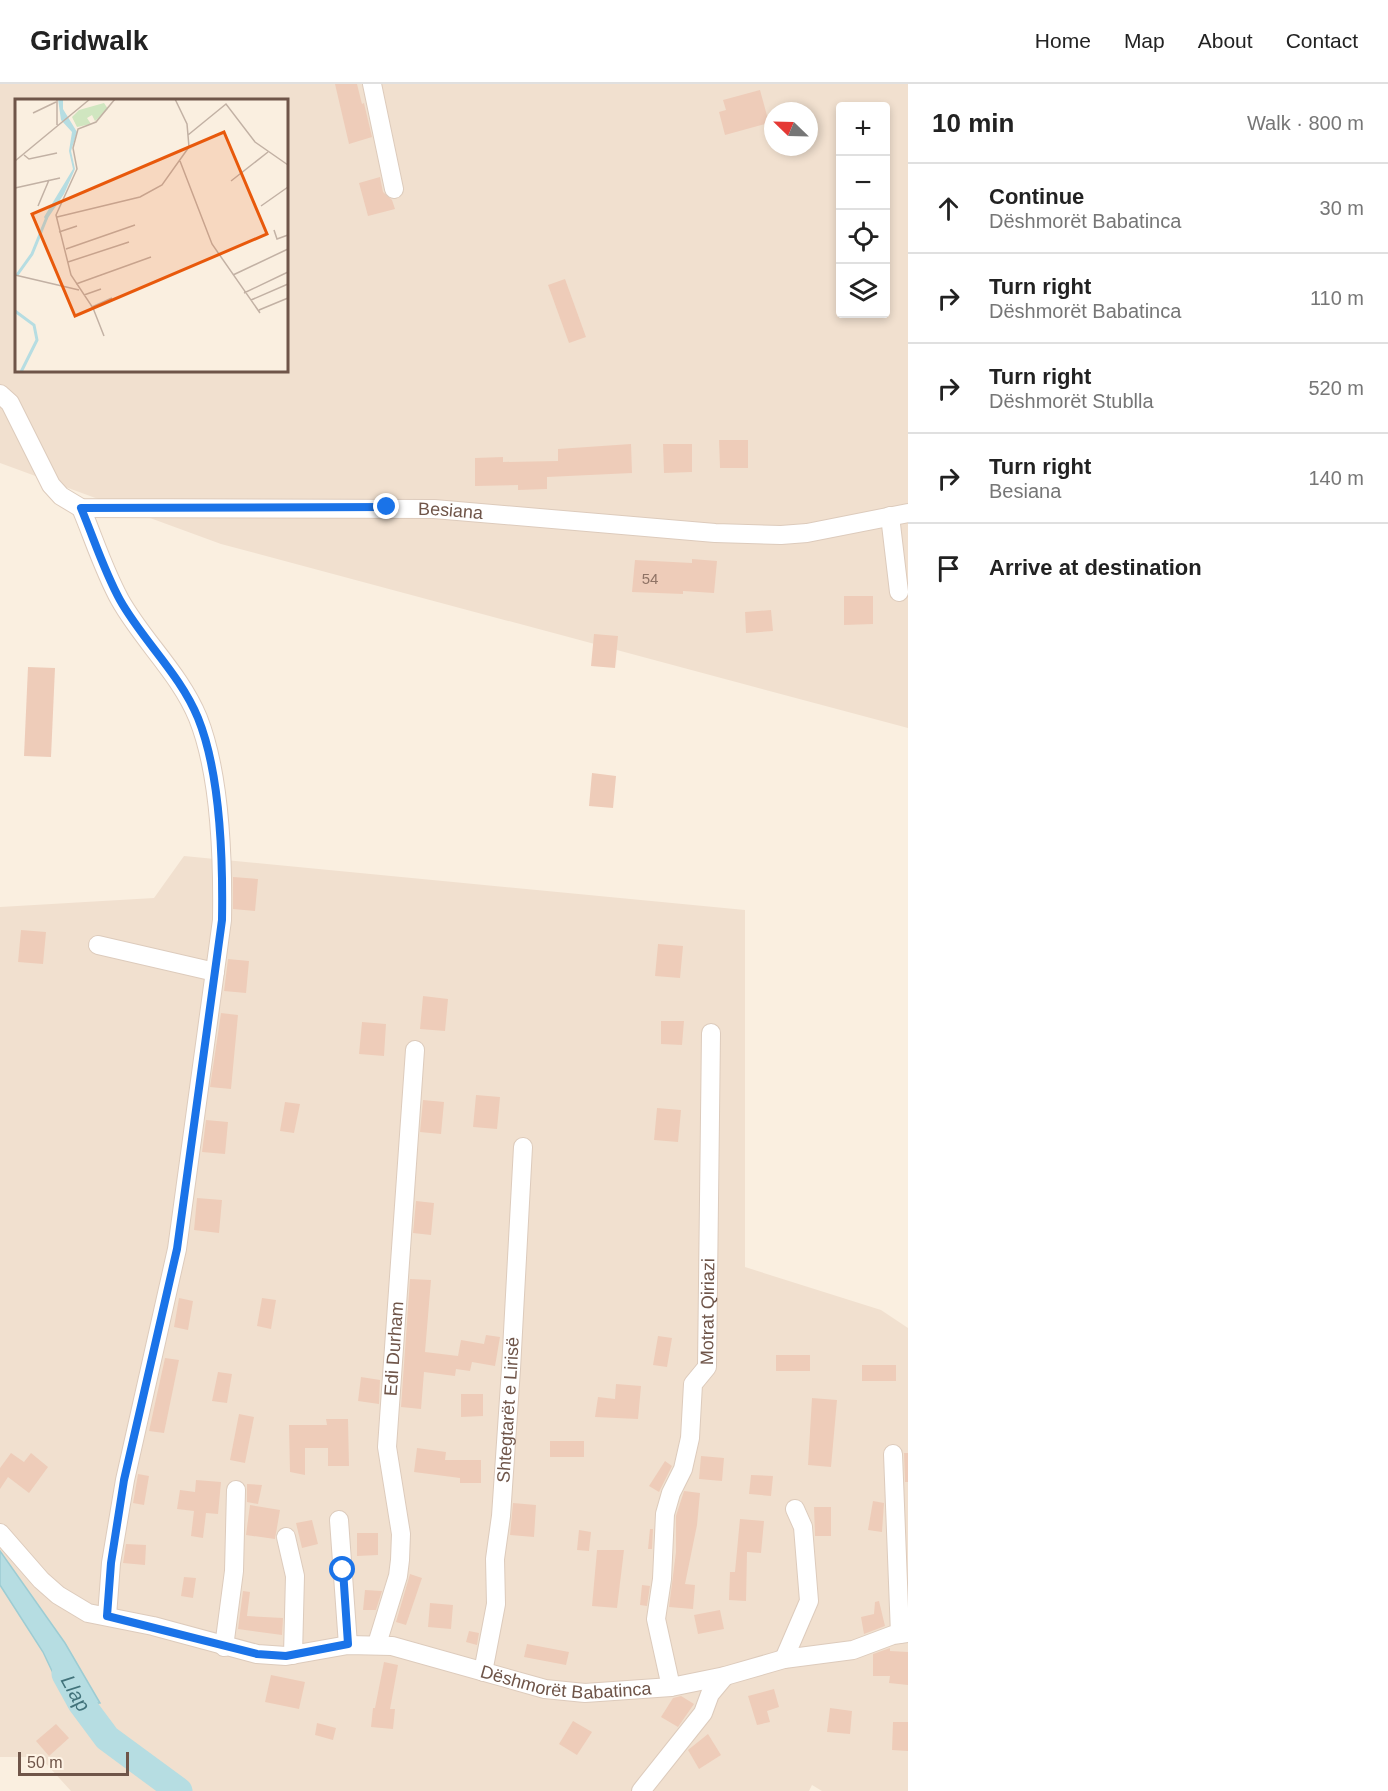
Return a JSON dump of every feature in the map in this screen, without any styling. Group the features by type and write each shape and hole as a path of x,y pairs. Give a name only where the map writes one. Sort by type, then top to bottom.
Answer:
{"street":[{"path":"372,84 394,189"},
{"path":"0,394 10,403 51,485 61,496 81,508 121,602 175,677 199,720 217,808 223,872 222,920 177,1249 124,1480 111,1563 107,1616"},
{"name":"Besiana","path":"81,508 422,508 715,533 781,535 807,533 899,515 899,592"},
{"path":"98,945 215,972"},
{"name":"Motrat Qiriazi","path":"671,1687 657,1630 656,1607 662,1579 666,1506 683,1469 690,1438 693,1384 707,1367 711,1033"},
{"name":"Edi Durham","path":"376,1644 398,1576 400,1560 401,1534 387,1447 415,1050"},
{"name":"Shtegtarët e Lirisë","path":"483,1672 496,1604 495,1559 501,1516 512,1369 523,1147"},
{"name":"Dëshmorët Babatinca","path":"0,1533 41,1580 58,1595 88,1613 224,1647 257,1654 292,1655 348,1644 376,1644 392,1646 545,1689 585,1693 671,1687 725,1676 784,1659 853,1650 904,1633 893,1454"},
{"path":"224,1647 234,1571 236,1490"},
{"path":"784,1659 808,1601 802,1527 795,1509"},
{"path":"339,1520 348,1644"},
{"path":"286,1537 295,1576 292,1655"},
{"path":"641,1791 703,1713 710,1694 725,1676"}],"shaded area":[{"path":"0,84 908,84 908,728 221,544 0,463"},
{"path":"184,856 745,910 745,1267 881,1310 908,1328 908,1791 822,1791 812,1785 809,1791 71,1791 40,1757 0,1757 0,907 154,898"}],"water":[{"path":"0,1551 65,1643 100,1703 69,1707 43,1652 0,1585"}],"building":[{"path":"335,84 357,84 372,137 349,144"},
{"path":"760,90 764,105 764,124 725,135 719,112 726,110 723,100"},
{"path":"380,177 383,192 392,200 395,209 368,216 359,183"},
{"path":"565,279 586,337 569,343 548,285"},
{"path":"719,440 748,440 748,468 720,468"},
{"path":"631,444 632,473 547,477 547,489 518,490 518,485 475,486 475,458 503,457 503,462 558,461 558,449"},
{"path":"663,444 692,444 692,472 664,473"},
{"path":"692,559 717,561 714,593 632,592 635,560 692,563"},
{"path":"844,596 873,596 873,624 844,625"},
{"path":"771,610 773,631 746,633 745,612"},
{"path":"594,634 618,636 615,668 591,666"},
{"path":"28,667 55,668 51,757 24,756"},
{"path":"592,773 616,776 613,808 589,806"},
{"path":"233,877 258,879 255,911 233,909"},
{"path":"21,930 46,932 43,964 18,962"},
{"path":"658,944 683,946 680,978 655,976"},
{"path":"228,959 249,961 246,993 224,991"},
{"path":"423,996 448,999 445,1031 420,1029"},
{"path":"221,1013 238,1015 231,1089 210,1087"},
{"path":"661,1021 684,1021 682,1045 661,1044"},
{"path":"362,1022 386,1024 384,1056 359,1054"},
{"path":"476,1095 500,1097 497,1129 473,1127"},
{"path":"423,1100 444,1102 441,1134 420,1132"},
{"path":"285,1102 300,1104 294,1133 280,1131"},
{"path":"657,1108 681,1110 678,1142 654,1140"},
{"path":"206,1120 228,1122 225,1154 202,1152"},
{"path":"197,1198 222,1200 219,1233 194,1230"},
{"path":"416,1201 434,1203 431,1235 413,1233"},
{"path":"410,1279 431,1280 425,1352 458,1356 461,1340 484,1344 486,1335 500,1337 495,1366 472,1362 470,1371 456,1369 455,1376 424,1372 421,1409 401,1407"},
{"path":"179,1298 193,1301 188,1330 174,1327"},
{"path":"262,1298 276,1300 271,1329 257,1326"},
{"path":"658,1336 672,1338 667,1367 653,1365"},
{"path":"776,1355 810,1355 810,1371 776,1371"},
{"path":"165,1358 179,1360 164,1433 149,1431"},
{"path":"862,1365 896,1365 896,1381 862,1381"},
{"path":"218,1372 232,1374 227,1403 212,1401"},
{"path":"361,1377 380,1380 379,1404 358,1401"},
{"path":"616,1384 641,1386 638,1419 595,1417 598,1397 615,1399"},
{"path":"461,1394 483,1394 483,1416 461,1417"},
{"path":"812,1398 837,1400 831,1467 808,1465"},
{"path":"239,1414 254,1417 245,1463 230,1460"},
{"path":"326,1419 348,1419 349,1466 328,1466 328,1448 305,1448 305,1475 290,1472 289,1425 327,1425"},
{"path":"550,1441 584,1441 584,1457 550,1457"},
{"path":"417,1448 446,1452 445,1460 481,1460 481,1483 460,1483 460,1478 414,1472"},
{"path":"11,1453 24,1462 31,1453 48,1467 29,1493 8,1477 0,1489 0,1468"},
{"path":"904,1453 908,1453 908,1482 905,1482"},
{"path":"701,1456 724,1458 722,1481 699,1479"},
{"path":"665,1461 672,1466 659,1492 649,1486"},
{"path":"138,1474 149,1476 144,1505 133,1503"},
{"path":"751,1475 773,1476 771,1496 749,1494"},
{"path":"196,1480 221,1482 218,1514 206,1513 203,1538 191,1536 194,1511 177,1509 180,1490 195,1492"},
{"path":"247,1484 262,1485 258,1504 247,1502"},
{"path":"684,1491 700,1493 697,1525 685,1584 695,1585 693,1609 669,1607 676,1552 676,1516"},
{"path":"873,1501 884,1503 882,1532 868,1530"},
{"path":"513,1503 536,1505 534,1537 510,1535"},
{"path":"250,1505 280,1510 275,1539 246,1535"},
{"path":"814,1507 831,1507 831,1536 815,1536"},
{"path":"740,1519 764,1521 761,1553 747,1552 746,1601 729,1600 730,1572 735,1572"},
{"path":"312,1520 318,1544 302,1548 296,1523"},
{"path":"650,1529 653,1529 652,1549 648,1549"},
{"path":"579,1530 591,1532 589,1551 577,1550"},
{"path":"357,1533 378,1533 378,1555 357,1556"},
{"path":"126,1544 146,1545 145,1565 123,1563"},
{"path":"597,1550 624,1550 617,1608 592,1606"},
{"path":"410,1574 422,1578 406,1625 396,1622"},
{"path":"184,1577 196,1578 193,1598 181,1596"},
{"path":"642,1585 650,1586 647,1606 640,1605"},
{"path":"365,1590 382,1591 376,1610 363,1610"},
{"path":"243,1591 250,1592 247,1616 283,1618 282,1635 238,1629"},
{"path":"879,1601 885,1626 864,1634 861,1617 874,1614 875,1602"},
{"path":"430,1603 453,1605 451,1629 428,1627"},
{"path":"720,1610 724,1629 698,1634 694,1615"},
{"path":"469,1631 479,1633 477,1645 466,1642"},
{"path":"527,1644 569,1652 566,1665 524,1657"},
{"path":"890,1648 890,1651 908,1652 908,1685 889,1683 890,1676 873,1676 873,1654"},
{"path":"384,1662 398,1665 390,1709 395,1709 393,1729 371,1727"},
{"path":"271,1675 305,1682 299,1709 265,1702"},
{"path":"774,1689 779,1707 767,1711 770,1722 757,1725 748,1696"},
{"path":"681,1696 694,1704 678,1727 661,1717 673,1698"},
{"path":"830,1708 852,1711 850,1734 827,1732"},
{"path":"573,1721 592,1732 577,1755 559,1744"},
{"path":"893,1722 908,1722 908,1751 892,1750"},
{"path":"317,1723 336,1728 333,1740 315,1735"},
{"path":"56,1724 69,1738 49,1756 36,1741"},
{"path":"708,1734 721,1755 699,1769 688,1750"}],"waterway":[{"name":"Llap","path":"65,1674 81,1703 107,1738 179,1791"}],"route":[{"path":"343,1570 348,1644 286,1656 257,1654 107,1616 111,1563 124,1480 177,1249 186,1192 222,920 223,872 218,818 199,720 175,677 121,602 81,508 387,507"}]}
